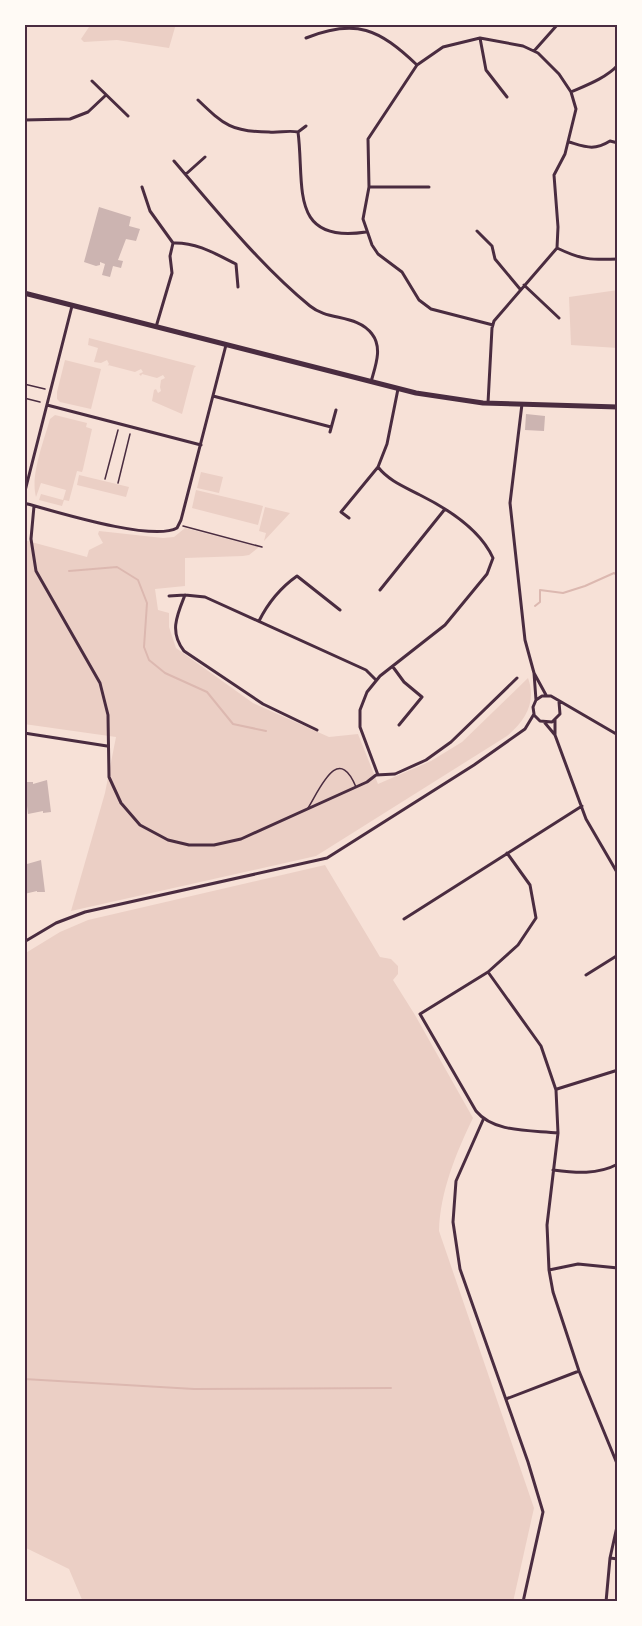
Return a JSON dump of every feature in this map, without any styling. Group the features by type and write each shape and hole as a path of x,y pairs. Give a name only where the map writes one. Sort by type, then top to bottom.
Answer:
{"main road":[{"path":"24,293 398,389 463,401 618,407"}],"street":[{"path":"534,51 558,24"},
{"path":"306,38 328,29 353,28 370,31 395,44 417,65"},
{"path":"480,38 486,70 507,97"},
{"path":"488,403 493,325 520,289 557,248 558,227 554,175 565,154 576,110 572,92 559,74 534,51 523,46 480,38 443,47 417,65 368,139 369,187 363,219 366,232 378,254 402,272 419,300 431,309 493,325"},
{"path":"572,92 618,65"},
{"path":"92,81 128,116"},
{"path":"24,120 70,119 88,112 105,95"},
{"path":"198,100 218,120 231,127 250,132 298,132 306,126"},
{"path":"298,132 300,179 305,208 312,221 329,232 351,234 366,232"},
{"path":"568,142 599,148 610,141 618,142"},
{"path":"185,174 205,157"},
{"path":"174,161 264,262 308,305 328,316 356,322 371,333 378,349 371,382"},
{"path":"142,187 150,211 173,243 170,256 172,273 156,327"},
{"path":"369,187 429,187"},
{"path":"477,231 492,246 495,259 520,289"},
{"path":"173,243 195,245 236,264 238,287"},
{"path":"557,248 573,256 589,260 618,259"},
{"path":"524,285 560,318"},
{"path":"24,495 72,306"},
{"path":"24,503 133,529 174,530 179,525 226,345"},
{"path":"349,518 341,512 378,467 387,444 398,389"},
{"path":"213,396 332,427"},
{"path":"47,404 201,444"},
{"path":"522,404 510,503 525,640 534,673 536,700 533,707 534,714 555,735 586,819 618,874"},
{"path":"330,432 336,410"},
{"path":"378,467 386,477 445,509 487,544 493,558 492,566 487,574 445,625 376,680 363,702 361,731 378,775"},
{"path":"34,506 30,539 36,571 100,683 107,710 109,777 121,803 140,825 168,840 189,845 213,845 241,839 378,775 392,774 426,760 452,742 517,678"},
{"path":"380,590 445,509"},
{"path":"259,621 267,606 283,586 297,576 340,610"},
{"path":"185,595 175,629 178,643 184,651 263,704 317,730"},
{"path":"169,596 205,597 366,670 376,680"},
{"path":"393,667 404,682 422,698 399,725"},
{"path":"534,673 546,695 618,735"},
{"path":"536,700 546,695"},
{"path":"555,735 555,720 560,710 558,701"},
{"path":"560,710 572,708"},
{"path":"529,724 534,714"},
{"path":"545,723 555,720"},
{"path":"24,942 56,923 85,912 327,858 474,765 529,724 540,721"},
{"path":"24,733 107,746"},
{"path":"404,919 582,806"},
{"path":"507,853 530,885 536,918 518,945 488,972 420,1014 483,1120 498,1126 558,1133"},
{"path":"586,975 618,956"},
{"path":"488,972 541,1046 556,1090 558,1133 547,1225 549,1270 553,1292 579,1371 618,1463"},
{"path":"556,1090 618,1070"},
{"path":"483,1120 456,1181 453,1222 460,1269 543,1512 523,1602"},
{"path":"553,1170 583,1174 618,1164"},
{"path":"549,1270 578,1264 618,1268"},
{"path":"506,1399 579,1371"},
{"path":"606,1602 610,1558 618,1522"},
{"path":"610,1558 618,1560"}],"lane":[{"path":"308,809 327,776 333,770 346,771 356,787"}],"path":[{"path":"24,385 50,390"},
{"path":"24,398 47,404"},
{"path":"105,479 119,424"},
{"path":"118,483 132,427"},
{"path":"179,525 262,547"}],"shaded area":[{"path":"91,24 176,24 169,48 117,40 84,42 81,39"},
{"path":"618,290 618,348 571,345 569,297"},
{"path":"89,338 196,366 182,414 152,401 154,390 156,389 158,393 161,391 161,380 165,378 163,375 157,378 142,374 141,376 139,374 143,372 141,369 135,372 108,365 107,360 101,363 94,362 98,348 88,345"},
{"path":"65,360 101,369 91,409 60,402 57,399"},
{"path":"55,415 87,423 86,427 92,429 82,472 77,471 69,501 64,500 62,506 39,500 41,494 63,500 66,490 41,483 36,497 35,488 36,468 41,448 50,419"},
{"path":"201,472 223,477 219,493 197,488"},
{"path":"79,475 129,487 126,497 77,485"},
{"path":"196,490 263,506 258,525 192,508"},
{"path":"265,507 290,513 264,541 266,533 259,531"},
{"path":"185,528 259,547 249,555 243,556 185,558 185,586 155,589 158,610 169,613 169,627 176,648 253,703 329,737 358,734 378,784 431,761 462,742 528,678 531,695 528,710 507,736 316,856 71,911 105,793 116,737 24,724 24,540 87,557 89,550 103,543 98,534 99,531 163,538 174,537"},
{"path":"325,865 380,957 391,959 398,966 398,974 393,980 473,1118 450,1173 442,1202 439,1231 534,1508 513,1602 83,1602 69,1569 24,1547 24,954 60,932 88,920"}],"building":[{"path":"99,207 131,217 129,226 140,229 136,241 126,239 118,260 123,261 121,268 113,266 110,277 102,275 105,264 100,262 100,265 96,266 84,262"},
{"path":"526,414 545,416 544,431 525,430"},
{"path":"47,780 51,812 28,814 24,782 33,782 33,784"},
{"path":"41,860 45,892 24,894 24,862 27,861 27,864"}],"waterway":[{"path":"69,571 117,567 138,580 147,603 144,647 149,660 165,673 207,692 233,724 266,731"},
{"path":"535,606 540,602 540,590 563,593 614,573 618,576"},
{"path":"24,1379 194,1389 391,1388"}]}
